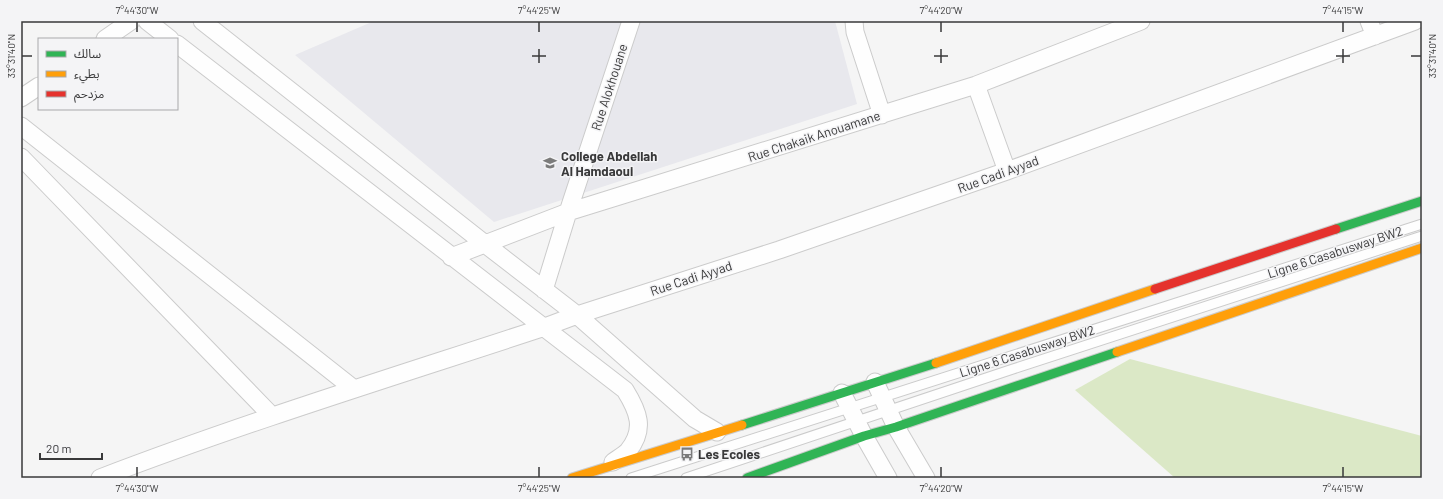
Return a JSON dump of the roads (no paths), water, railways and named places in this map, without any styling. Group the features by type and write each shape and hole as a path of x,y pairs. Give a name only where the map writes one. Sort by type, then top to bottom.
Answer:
{"main road":[{"path":"747,478 881,397 1358,221 1422,202"},
{"path":"572,478 717,432 853,414 896,427 1422,248"}],"street":[{"path":"106,38 131,21"},
{"path":"147,21 169,38"},
{"path":"202,21 577,315 694,419 717,432"},
{"name":"Rue Alokhouane","path":"544,290 631,21"},
{"path":"854,21 856,32 882,115"},
{"name":"Rue Chakaik Anouamane","path":"451,257 568,212 976,85 1141,21"},
{"name":"Rue Cadi Ayyad","path":"100,478 156,456 272,416 779,250 1007,171 1372,28 1415,21"},
{"path":"178,45 625,390 639,418 639,427 636,437 628,452 608,466"},
{"path":"976,85 1007,171"},
{"path":"21,98 38,87"},
{"path":"21,126 354,389"},
{"path":"21,157 272,416"},
{"path":"881,397 896,427 926,478"},
{"path":"853,414 888,478"}],"lane":[{"name":"Ligne 6 Casabusway BW2","path":"686,478 853,414 881,397 1422,224"},
{"name":"Ligne 6 Casabusway BW2","path":"632,478 853,414 881,397 1422,236"}],"place":[{"name":"College Abdellah Al Hamdaoui","path":"550,163"},
{"name":"Les Ecoles","path":"687,454"}]}
